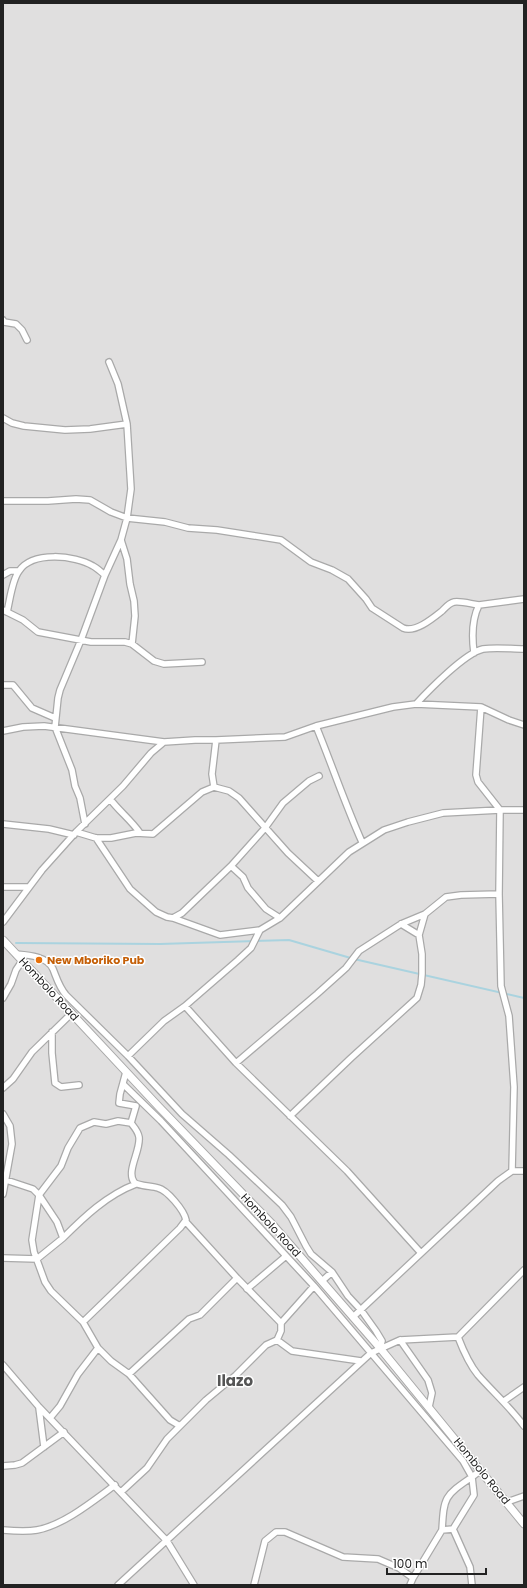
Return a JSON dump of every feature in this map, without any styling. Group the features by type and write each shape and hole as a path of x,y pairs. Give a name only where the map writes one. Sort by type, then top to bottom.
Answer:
{"street":[{"path":"3,320 4,322 16,324 22,330 27,340"},
{"path":"85,824 80,798 72,770 55,727 55,718 60,690 81,640 105,575 121,540 127,518 131,489 127,424 118,384 109,362"},
{"path":"3,418 12,423 24,426 65,430 90,429 127,424"},
{"path":"3,501 28,502 76,499 90,500 111,512 127,518 165,522 188,528 264,536 283,541 304,558 332,570 348,579 372,608 408,630 416,628 432,618 451,603 461,602 479,606 524,600"},
{"path":"121,540 127,559 134,601 135,616 132,644"},
{"path":"105,575 92,565 71,559 48,556 25,564 18,571 5,611 23,620 38,632 98,643 125,642 132,644 154,661 164,664 202,662"},
{"path":"3,575 10,571 18,571"},
{"path":"474,653 472,635 479,606"},
{"path":"416,704 429,689 474,653 488,649 524,649"},
{"path":"3,685 13,686 25,702 32,708 55,718"},
{"path":"3,731 31,726 55,727 164,742 285,737 316,726 393,706 416,704 481,707 524,725"},
{"path":"481,707 476,775 481,787 500,810 499,894 501,986 509,1016 514,1087 512,1171"},
{"path":"316,726 343,799 362,842"},
{"path":"214,787 212,774 216,740"},
{"path":"3,922 28,887 75,834 110,799 151,753 164,742"},
{"path":"173,918 182,913 231,866 265,828 283,803 309,781 319,776"},
{"path":"3,824 49,829 96,838 111,838 140,833 153,834 202,792 214,787 229,791 239,798 288,853 318,881"},
{"path":"110,799 118,810 127,817 140,833"},
{"path":"96,838 130,888 156,912 220,935 260,930 280,918 337,862 362,842 384,830 436,815 455,812 524,810"},
{"path":"231,866 243,877 248,888 266,909 280,918"},
{"path":"3,887 28,887"},
{"path":"236,1063 346,968 359,951 401,924 425,914 446,897 499,894"},
{"path":"290,1116 350,1058 417,998 422,974 422,954 419,935 425,914"},
{"path":"401,924 419,935"},
{"path":"128,1056 164,1021 185,1006 251,948 260,930"},
{"name":"Hombolo Road","path":"3,940 126,1072 272,1224 380,1348 524,1524"},
{"path":"16,954 40,958 50,964 59,986 66,995 128,1056 182,1114 229,1155 282,1205 291,1216 311,1254 332,1272 348,1296 361,1310 376,1331 382,1341 380,1348"},
{"path":"3,998 11,984 16,970 22,961"},
{"path":"185,1006 236,1063 347,1171 421,1253"},
{"path":"3,1088 13,1079 32,1052 72,1013"},
{"path":"52,1032 52,1053 55,1083 61,1087 79,1085"},
{"path":"126,1072 119,1102 136,1106 131,1123 139,1138 132,1171 132,1178 136,1184"},
{"path":"123,1084 156,1117 314,1286 449,1443 467,1467 472,1477 474,1495 454,1529"},
{"path":"3,1114 10,1126 12,1134 12,1144 3,1194"},
{"path":"131,1123 118,1122 106,1124 94,1122 80,1128 68,1148 61,1166 39,1195 32,1240 41,1273 48,1286 83,1322 98,1348 117,1366 129,1374 170,1420 180,1426"},
{"path":"353,1317 493,1186 512,1171 524,1171"},
{"path":"6,1180 33,1189 39,1195 57,1222 62,1238"},
{"path":"3,1258 37,1259 88,1214 123,1189 136,1184 159,1188 165,1191 184,1213 186,1222 247,1289 281,1323"},
{"path":"83,1322 186,1222"},
{"path":"247,1289 286,1256"},
{"path":"118,1585 371,1353 400,1340 458,1337 524,1270"},
{"path":"322,1281 332,1272"},
{"path":"129,1374 189,1319 200,1315 237,1278"},
{"path":"121,1492 147,1468 167,1439 206,1400 236,1375 266,1345 277,1340 281,1332 281,1323 314,1286"},
{"path":"458,1337 466,1356 478,1374 504,1401 524,1426"},
{"path":"277,1340 292,1351 362,1361"},
{"path":"400,1340 428,1380 432,1393 429,1407"},
{"path":"50,1418 60,1406 78,1374 98,1348"},
{"path":"3,1365 39,1407 167,1541 194,1585"},
{"path":"504,1401 524,1387"},
{"path":"39,1407 44,1447"},
{"path":"3,1466 22,1463 64,1432"},
{"path":"410,1585 442,1530 445,1501 450,1493 481,1470"},
{"path":"3,1530 27,1531 48,1527 76,1513 115,1485"},
{"path":"507,1502 524,1496"},
{"path":"442,1530 454,1529"},
{"path":"454,1529 470,1567 472,1585"},
{"path":"254,1585 265,1541 276,1532 284,1532 344,1557 378,1559 399,1568 413,1578"}],"shaded area":[{"path":"3,3 524,3 524,1585 3,1585"}],"waterway":[{"path":"16,943 160,944 289,940 354,959 524,998"}],"place":[{"name":"New Mboriko Pub","path":"39,960"}],"district":[{"name":"Ilazo","path":"235,1380"}]}
